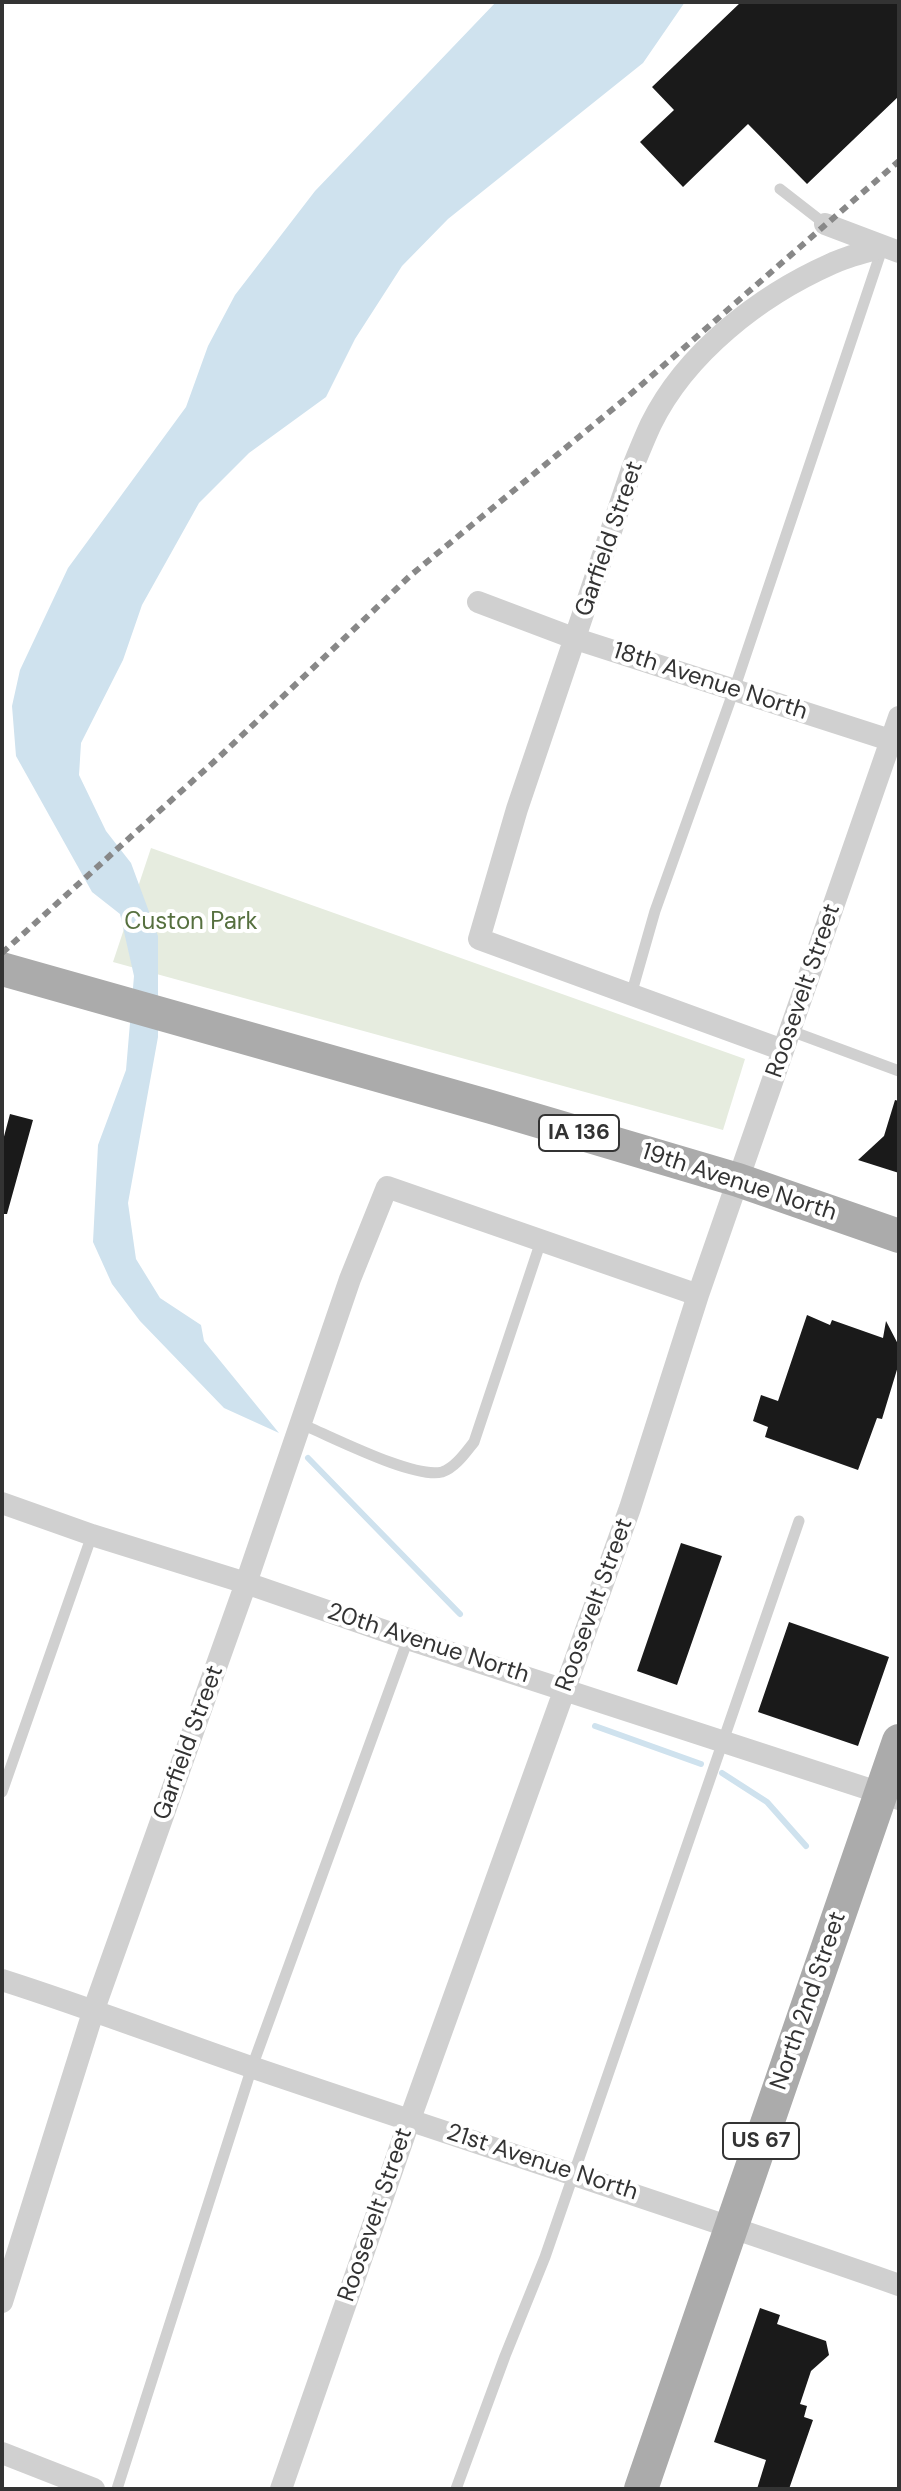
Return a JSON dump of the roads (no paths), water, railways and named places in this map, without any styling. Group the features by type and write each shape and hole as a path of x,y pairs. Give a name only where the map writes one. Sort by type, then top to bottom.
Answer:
{"main road":[{"name":"19th Avenue North","path":"2,969 738,1180 899,1236"},
{"name":"North 2nd Street","path":"641,2489 732,2226 890,1796 899,1741"}],"street":[{"path":"825,224 891,250"},
{"name":"Garfield Street","path":"631,995 479,939 517,809 632,469 652,422 682,377 729,328 781,290 832,263 891,250"},
{"name":"18th Avenue North","path":"478,602 576,639 895,742"},
{"name":"Roosevelt Street","path":"281,2489 410,2119 630,1508 698,1295 895,742 899,717"},
{"path":"631,995 787,1040"},
{"name":"Garfield Street","path":"2,2302 94,2009 246,1583 350,1279 387,1187 541,1241"},
{"path":"541,1241 698,1295"},
{"name":"20th Avenue North","path":"2,1503 890,1796"},
{"name":"21st Avenue North","path":"2,1980 899,2285"},
{"path":"2,2453 94,2489"}],"lane":[{"path":"780,189 825,224"},
{"path":"631,995 655,911 891,250"},
{"path":"787,1040 899,1071"},
{"path":"301,1424 396,1465 443,1472 459,1460 474,1442 541,1241"},
{"path":"456,2489 545,2257 799,1521"},
{"path":"2,1792 92,1535"},
{"path":"117,2489 252,2067 408,1639"}],"water":[{"path":"496,2 685,2 643,63 448,219 402,266 355,339 326,397 249,453 199,503 142,605 123,660 81,743 79,775 106,831 131,863 158,936 158,1037 128,1203 136,1259 160,1298 201,1325 204,1341 279,1433 224,1408 140,1321 112,1284 93,1242 98,1145 126,1070 134,976 120,914 92,892 16,756 12,706 20,670 68,568 186,407 208,346 235,295 315,191"}],"waterway":[{"path":"308,1458 460,1614"},
{"path":"595,1726 701,1764"},
{"path":"722,1773 767,1802 806,1846"}],"railway":[{"path":"2,953 217,759 411,575 625,399 899,161"}],"park label":[{"name":"Custon Park","path":"191,923"}]}
